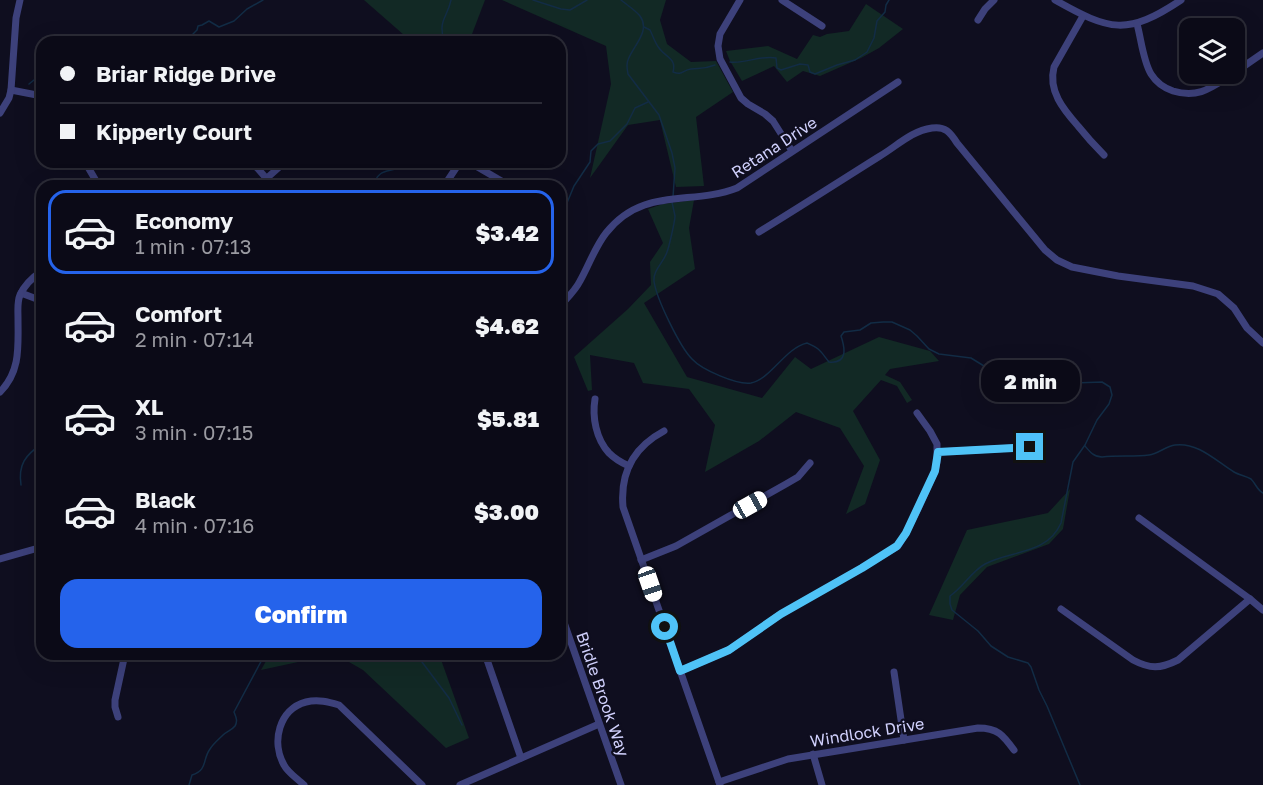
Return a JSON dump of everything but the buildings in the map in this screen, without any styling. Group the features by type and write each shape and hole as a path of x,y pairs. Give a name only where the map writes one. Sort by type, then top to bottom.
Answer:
{"street":[{"path":"0,113 11,90 16,18 20,0"},
{"path":"740,0 720,34 718,46 720,58 741,98 773,121 792,152"},
{"path":"782,0 822,26"},
{"path":"978,20 994,0"},
{"path":"1055,0 1083,16 1107,24 1121,25 1137,24 1158,15 1181,0"},
{"path":"1083,16 1054,67 1053,84 1063,109 1104,155"},
{"path":"1137,24 1150,74 1164,87 1182,93 1195,94 1217,84"},
{"path":"1245,65 1263,53"},
{"name":"Retana Drive","path":"566,299 574,290 601,240 614,224 632,211 655,201 714,195 737,188 898,82"},
{"path":"11,90 36,95"},
{"path":"759,232 911,135 929,128 941,128 949,131 1045,250 1057,260 1084,270 1193,286 1218,294 1234,308 1247,328 1263,343"},
{"path":"257,168 266,178 278,168"},
{"path":"479,168 500,180"},
{"path":"0,392 10,380 15,366 18,306 21,292 36,276"},
{"path":"21,292 36,298"},
{"path":"594,399 594,421 602,442 609,453 629,466"},
{"path":"680,671 729,650 781,614 897,546 906,533 935,471 938,452 934,438 917,413"},
{"path":"664,431 647,441 633,458 623,488 623,507 720,784"},
{"path":"938,452 1030,447"},
{"path":"641,560 676,546 786,484 803,473 810,463"},
{"path":"1138,518 1263,610"},
{"path":"0,559 36,549"},
{"path":"1061,609 1133,660 1143,665 1157,667 1178,660 1250,599"},
{"name":"Bridle Brook Way","path":"566,628 621,785"},
{"path":"118,717 115,700 124,660"},
{"path":"487,660 522,758"},
{"path":"894,672 904,740"},
{"path":"304,785 285,767 279,755 278,730 286,717 304,702 328,701 339,705 422,785"},
{"path":"460,785 599,724"},
{"name":"Windlock Drive","path":"720,784 778,762 813,754 978,728 992,729 1001,734 1014,750"},
{"path":"813,754 822,785"}],"green space":[{"path":"364,0 485,0 471,36 405,36"},
{"path":"502,0 666,0 660,20 667,44 691,62 716,61 733,92 696,117 704,186 676,187 660,120 628,125 590,178 611,84 606,46"},
{"path":"866,4 903,29 879,48 820,76 803,71 787,82 774,66 742,81 726,51 768,46 797,59 813,35 820,37 849,31"},
{"path":"694,200 689,228 695,269 644,303 687,377 762,398 795,357 811,369 879,337 930,351 939,361 890,369 885,375 900,382 912,400 907,403 897,386 881,380 853,411 880,460 865,504 846,514 864,466 840,428 796,412 759,441 705,472 715,425 689,389 643,383 634,363 590,355 592,390 588,391 574,357 628,309 651,285 650,262 663,243 648,209 663,204"},
{"path":"1070,489 1063,529 1049,544 987,567 960,595 953,620 929,615 967,530 1048,513"},
{"path":"267,660 307,660 261,670"},
{"path":"346,660 441,660 469,738 446,748 363,670"}],"waterway":[{"path":"192,36 198,26 209,21 219,27 234,21 247,9 263,0"},
{"path":"442,36 442,28 451,0"},
{"path":"533,0 570,10 587,0"},
{"path":"621,0 638,14 643,22 642,33 630,55 627,70 659,115 675,168 673,197"},
{"path":"730,62 776,58 777,68 781,70 800,64 808,65 810,72 815,74 855,60 867,52 874,38 877,21 885,12 889,0"},
{"path":"644,27 650,30 661,51 672,61 673,72 681,73 715,65"},
{"path":"29,84 36,78"},
{"path":"566,205 574,186 590,162 591,151 598,144 610,141 627,124 635,108 648,102"},
{"path":"375,180 384,172 398,168"},
{"path":"672,202 674,223 666,256 655,273 656,289 669,322 687,353 703,368 720,376 737,382 751,383 765,376 792,351 807,343 818,349 829,362 835,362 844,354 841,336 844,332 860,330 871,323 892,322 910,330 929,349 939,354 971,358 1010,382 1102,382 1110,387 1112,395 1109,404 1073,462 1061,523 1055,533 1038,546 985,564 950,596 952,610 978,631 991,646 1008,657 1028,663 1031,667 1080,785"},
{"path":"1085,446 1099,457 1149,455 1175,445 1191,446 1234,472 1251,479 1263,493"},
{"path":"21,485 20,478 24,461 36,448"},
{"path":"189,785 192,775 203,767 211,747 235,726 237,721 234,712 262,660"},
{"path":"420,660 449,698 462,725"}],"route":[{"path":"665,627 680,671 717,657 781,614 897,546 906,533 935,471 938,452 1030,447"}]}
